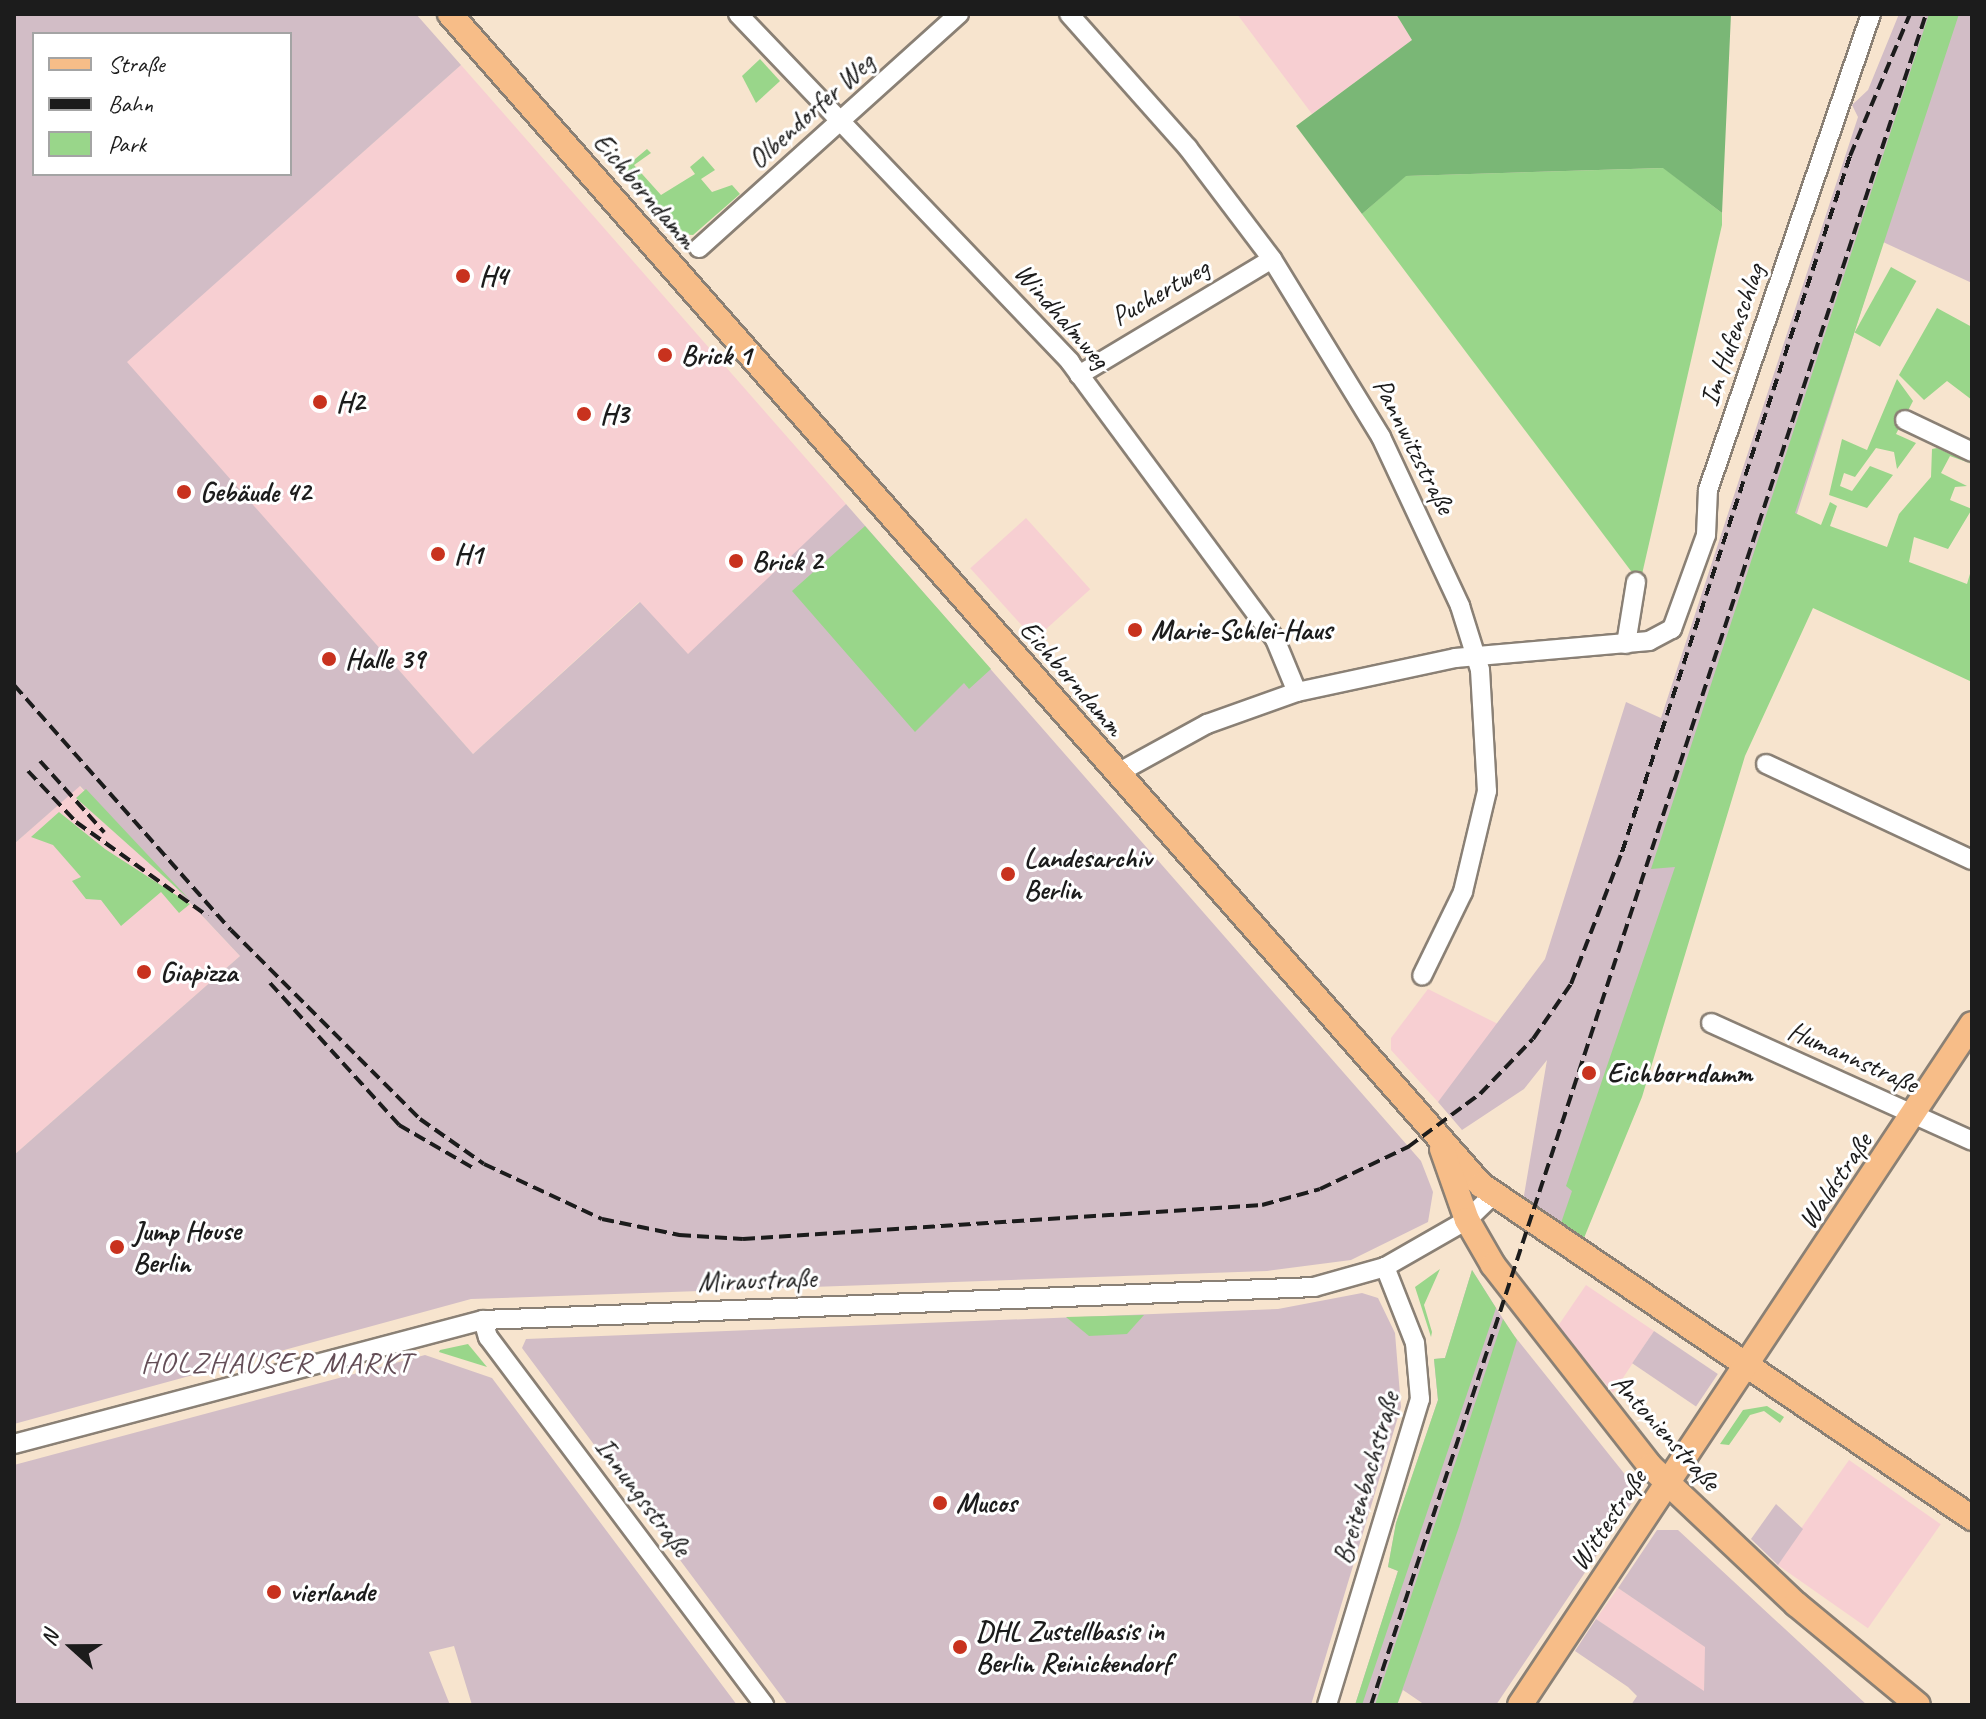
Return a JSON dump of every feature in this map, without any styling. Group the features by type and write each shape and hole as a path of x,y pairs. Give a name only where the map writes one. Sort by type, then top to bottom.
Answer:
{"main road":[{"name":"Eichborndamm","path":"450,14 1116,774 1367,1044 1440,1143 1492,1196 1972,1518"},
{"name":"Waldstraße","path":"1746,1369 1972,1024"},
{"name":"Antonienstraße","path":"1440,1143 1467,1220 1525,1312 1668,1484 1918,1705"},
{"name":"Wittestraße","path":"1520,1705 1746,1369"}],"street":[{"name":"Windhalmweg","path":"738,14 846,120 1079,375 1275,639 1297,692"},
{"name":"Olbendorfer Weg","path":"699,248 846,120 959,14"},
{"name":"Pannwitzstraße","path":"1069,14 1188,148 1272,259 1399,471 1476,656 1488,738 1483,816 1463,892 1422,976"},
{"name":"Im Hufenschlag","path":"1116,774 1207,724 1297,692 1476,656 1626,644 1672,629 1706,535 1708,490 1871,14"},
{"name":"Puchertweg","path":"1079,375 1272,259"},
{"path":"1905,420 1972,452"},
{"path":"1626,644 1636,582"},
{"path":"1766,764 1972,860"},
{"name":"Humannstraße","path":"1711,1023 1972,1141"},
{"name":"Miraustraße","path":"14,1444 483,1320 1270,1291 1333,1284 1385,1267 1467,1220 1492,1196"},
{"name":"Breitenbachstraße","path":"1327,1705 1420,1399 1415,1343 1385,1267"},
{"name":"Innungsstraße","path":"483,1320 488,1337 764,1705"}],"shaded area":[{"path":"14,14 416,14 461,65 127,362 473,754 640,602 688,654 846,504 1421,1161 1433,1192 1428,1222 1351,1260 1267,1271 471,1299 14,1424 14,1155 240,956 80,786 14,844"},
{"path":"1237,14 1396,14 1413,40 1312,114"},
{"path":"1899,14 1972,14 1972,283 1883,242 1571,1227 1523,1201 1547,1060 1524,1089 1462,1130 1438,1102 1545,959 1626,702 1661,718 1858,117 1852,105 1868,90"},
{"path":"461,65 846,504 686,659 639,602 473,754 126,362"},
{"path":"1026,518 1090,589 1035,640 970,568"},
{"path":"79,786 240,956 14,1155 14,844"},
{"path":"1428,989 1500,1025 1438,1102 1391,1050 1391,1038"},
{"path":"1472,1270 1512,1333 1639,1492 1496,1705 1425,1705 1403,1690 1397,1705 1355,1705 1398,1571 1388,1567 1396,1523 1438,1400 1434,1359 1445,1358"},
{"path":"1586,1285 1654,1331 1613,1393 1558,1326"},
{"path":"1362,1293 1378,1298 1395,1333 1401,1407 1311,1705 788,1705 522,1348 526,1339 1278,1309"},
{"path":"1654,1331 1718,1374 1696,1406 1632,1363"},
{"path":"425,1355 492,1378 737,1705 472,1705 454,1646 429,1652 450,1705 14,1705 14,1465"},
{"path":"1849,1460 1941,1524 1868,1628 1776,1564"},
{"path":"1776,1504 1803,1529 1778,1565 1751,1539"},
{"path":"1657,1530 1678,1530 1867,1705 1631,1705 1637,1696 1628,1687 1575,1651 1596,1619 1704,1691 1705,1647 1618,1588"},
{"path":"1618,1588 1706,1647 1704,1692 1596,1619"}],"green space":[{"path":"1396,14 1731,14 1722,213 1663,168 1406,176 1362,214 1296,126 1412,40"},
{"path":"1929,14 1959,14 1795,513 1821,525 1830,502 1837,506 1830,526 1887,547 1899,514 1931,477 1932,449 1937,448 1972,464 1950,456 1941,473 1967,486 1955,487 1950,500 1972,509 1948,549 1914,537 1909,562 1967,584 1972,567 1972,682 1813,608 1745,756 1642,1097 1584,1238 1561,1223 1572,1191 1566,1186 1675,867 1651,869"},
{"path":"760,59 780,81 756,103 742,76"},
{"path":"647,149 651,153 634,165 661,195 695,174 690,167 703,156 715,170 701,179 712,192 732,185 740,194 693,235 678,234 622,170"},
{"path":"1664,168 1722,213 1722,225 1640,583 1362,214 1405,176"},
{"path":"1891,267 1916,281 1880,347 1855,333"},
{"path":"1937,308 1972,327 1972,400 1947,381 1924,400 1899,375"},
{"path":"1897,379 1913,401 1896,434 1916,443 1897,469 1894,452 1876,448 1855,477 1844,473 1840,486 1852,491 1870,466 1893,475 1867,508 1829,495 1842,439 1867,450"},
{"path":"865,526 991,669 969,689 964,683 915,732 792,591"},
{"path":"86,789 189,899 76,798"},
{"path":"59,812 105,849 190,904 179,913 161,892 121,926 101,900 86,899 72,881 81,877 53,845 31,837"},
{"path":"1440,1269 1424,1305 1431,1337 1415,1287"},
{"path":"1472,1270 1496,1308 1362,1705 1355,1705 1398,1571 1388,1567 1396,1523 1438,1400 1434,1359 1445,1358"},
{"path":"1144,1315 1127,1334 1089,1336 1066,1317"},
{"path":"1503,1319 1517,1340 1459,1527 1397,1705 1375,1705"},
{"path":"468,1344 487,1367 439,1352 440,1350"},
{"path":"1767,1406 1784,1417 1780,1423 1764,1411 1750,1415 1729,1445 1720,1444 1743,1410"}],"railway":[{"path":"14,685 231,930 420,1119 484,1164 602,1219 679,1235 743,1239 1262,1205 1320,1189 1408,1147 1480,1094 1533,1039 1571,984 1622,852 1850,156 1910,14"},
{"path":"1371,1705 1926,14"},
{"path":"40,761 104,832"},
{"path":"28,771 76,822 208,916"},
{"path":"270,983 399,1125 475,1169"}],"place":[{"name":"H4","path":"463,276"},
{"name":"Brick 1","path":"665,355"},
{"name":"H2","path":"320,402"},
{"name":"H3","path":"584,414"},
{"name":"Gebäude 42","path":"184,492"},
{"name":"H1","path":"438,554"},
{"name":"Brick 2","path":"736,561"},
{"name":"Marie-Schlei-Haus","path":"1135,630"},
{"name":"Halle 39","path":"329,659"},
{"name":"Landesarchiv Berlin","path":"1008,874"},
{"name":"Giapizza","path":"144,972"},
{"name":"Eichborndamm","path":"1589,1073"},
{"name":"Jump House Berlin","path":"117,1247"},
{"name":"Mucos","path":"940,1503"},
{"name":"vierlande","path":"274,1592"},
{"name":"DHL Zustellbasis in Berlin Reinickendorf","path":"960,1647"}],"district":[{"name":"HOLZHAUSER MARKT","path":"277,1362"}]}
